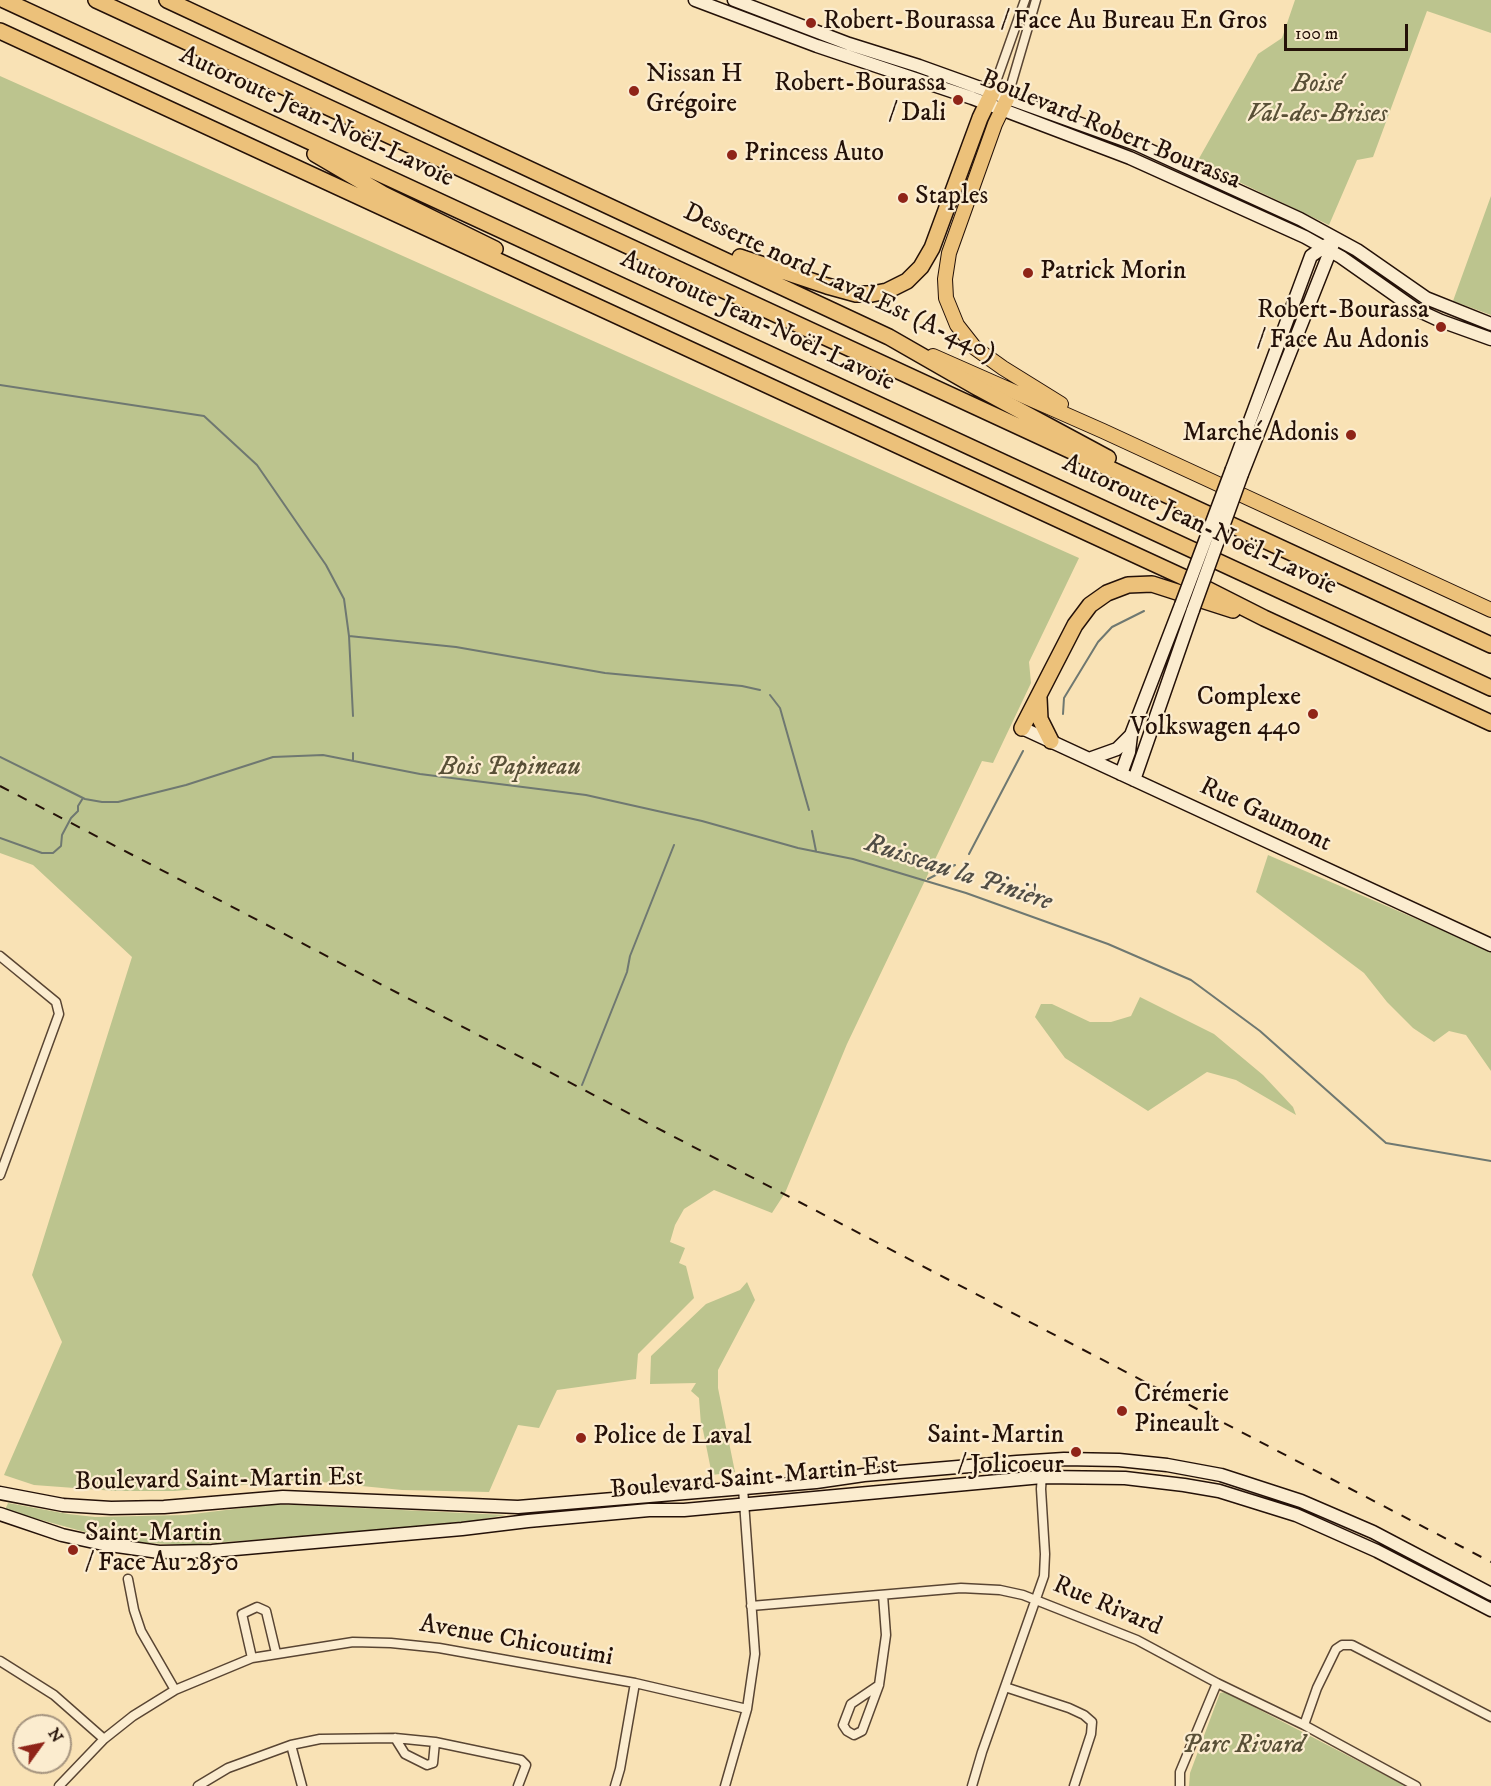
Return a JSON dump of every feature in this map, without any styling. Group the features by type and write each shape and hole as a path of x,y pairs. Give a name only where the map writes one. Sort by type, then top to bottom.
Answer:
{"highway":[{"name":"Autoroute Jean-Noël-Lavoie","path":"3,0 1491,688"},
{"name":"Autoroute Jean-Noël-Lavoie","path":"96,0 1491,645"},
{"name":"Desserte nord Laval Est (A-440)","path":"167,0 889,336"},
{"path":"0,31 1183,577 1264,618 1491,723"},
{"path":"0,42 46,52"},
{"path":"690,242 847,292 872,294 896,288 917,272 932,248 997,102"},
{"path":"246,112 383,194 494,249 547,284"},
{"path":"889,336 978,388 1229,524"},
{"path":"1022,728 1078,619 1090,605 1113,590 1137,584 1160,586 1264,618"},
{"path":"1039,695 1040,719 1051,741"}],"main road":[{"name":"Boulevard Robert Bourassa","path":"695,0 817,46 1136,144 1281,210 1365,255 1426,298 1491,324"},
{"name":"Boulevard Robert Bourassa","path":"734,0 997,102 1130,158 1327,249 1415,309 1491,339"},
{"path":"997,102 949,253 945,279 948,305 960,330 982,354 1103,430"},
{"path":"1134,780 1187,607 1237,471 1311,256 1327,249 1336,238"},
{"name":"Desserte nord Laval Est (A-440)","path":"889,336 1103,430 1491,610"},
{"path":"1121,774 1129,752 1131,735 1187,607"},
{"name":"Rue Gaumont","path":"1022,728 1491,945"},
{"path":"1089,759 1117,750 1131,735"},
{"name":"Boulevard Saint-Martin Est","path":"0,1493 63,1505 111,1508 164,1507 283,1497 518,1507 1043,1460 1088,1459 1143,1462 1221,1475 1294,1498 1340,1516 1491,1594"},
{"name":"Boulevard Saint-Martin Est","path":"0,1514 84,1540 130,1549 169,1552 220,1550 649,1510 664,1511 1042,1477 1111,1477 1160,1481 1219,1491 1259,1502 1346,1536 1491,1610"},
{"path":"656,1495 664,1511"},
{"path":"583,1502 584,1516"}],"street":[{"path":"997,102 1025,0"},
{"path":"997,102 1036,0"},
{"path":"0,956 56,1002 60,1014 1,1169"},
{"path":"972,1786 1036,1600 1044,1569 1043,1460"},
{"path":"725,1786 747,1709 755,1654 743,1488"},
{"path":"128,1579 139,1626 175,1690"},
{"name":"Rue Rivard","path":"752,1606 973,1588 1000,1590 1036,1600 1137,1640 1217,1683 1304,1725 1416,1786"},
{"path":"879,1685 851,1704 843,1725 847,1731 854,1735 862,1731 879,1685 886,1635 882,1595"},
{"path":"252,1658 242,1614 257,1607 266,1611 276,1653"},
{"name":"Avenue Chicoutimi","path":"59,1786 104,1739 133,1716 175,1690 252,1658 353,1642 392,1642 439,1648 635,1683 747,1709"},
{"path":"1304,1725 1317,1688 1336,1649 1353,1645 1491,1717"},
{"path":"0,1662 54,1695 104,1739"},
{"path":"615,1786 635,1683"},
{"path":"1180,1786 1180,1772 1217,1683"},
{"path":"1005,1688 1069,1708 1084,1715 1092,1722 1091,1734 1074,1786"},
{"path":"395,1738 405,1754 427,1765 433,1763 435,1742"},
{"path":"198,1786 228,1768 291,1745 320,1739 395,1738 435,1742 521,1760 526,1765 518,1786"},
{"path":"291,1745 302,1786"}],"green space":[{"name":"Boisé Val-des-Brises","path":"1295,0 1491,0 1491,33 1427,11 1373,157 1357,160 1329,225 1197,162 1258,54 1282,38"},
{"name":"Bois Papineau","path":"0,76 1079,558 1029,662 1031,683 993,763 982,761 847,1044 785,1193 772,1213 714,1190 684,1209 675,1225 670,1242 685,1248 679,1263 686,1266 694,1298 638,1354 636,1379 557,1390 539,1428 518,1425 489,1492 402,1490 301,1480 174,1491 115,1491 34,1485 4,1475 62,1342 32,1275 132,957 33,865 0,853"},
{"path":"1491,196 1491,315 1453,301"},
{"path":"1268,855 1491,951 1491,1071 1466,1035 1449,1031 1434,1042 1413,1028 1387,1002 1364,973 1256,892"},
{"path":"1140,997 1214,1034 1263,1075 1293,1107 1296,1115 1236,1080 1207,1072 1148,1111 1065,1058 1035,1017 1041,1004 1052,1004 1090,1022 1111,1022 1131,1016"},
{"path":"747,1282 755,1300 718,1370 718,1388 735,1472 712,1475 701,1425 699,1398 691,1391 696,1383 650,1384 651,1356 706,1304 740,1290"},
{"path":"8,1503 95,1517 185,1515 275,1504 506,1515 455,1524 188,1545 128,1542 85,1532 5,1510"},
{"name":"Parc Rivard","path":"1225,1692 1406,1786 1189,1786 1190,1773 1220,1693"}],"waterway":[{"path":"0,385 204,416 257,465 326,565 344,599 349,636 353,716"},
{"path":"1063,714 1064,698 1098,642 1112,627 1144,611"},
{"path":"349,636 456,647 605,673 742,686 760,690"},
{"path":"770,695 780,708 809,810"},
{"path":"969,854 1023,751"},
{"name":"Ruisseau la Pinière","path":"353,753 353,760"},
{"name":"Ruisseau la Pinière","path":"0,757 85,799 118,802 186,785 273,757 323,755 420,774 586,795 702,821 798,848 853,859 966,893 1108,944 1191,980 1260,1031 1386,1143 1491,1161"},
{"path":"0,838 42,853 53,853 61,846 62,835 71,818 78,811 83,798"},
{"path":"812,831 816,851"},
{"path":"582,1085 674,845"},
{"path":"928,879 955,865"}],"railway":[{"path":"0,786 1491,1562"}],"place":[{"name":"Robert-Bourassa / Face Au Bureau En Gros","path":"811,23"},
{"name":"Nissan H Grégoire","path":"634,91"},
{"name":"Robert-Bourassa / Dali","path":"958,100"},
{"name":"Princess Auto","path":"732,155"},
{"name":"Staples","path":"903,198"},
{"name":"Patrick Morin","path":"1028,273"},
{"name":"Robert-Bourassa / Face Au Adonis","path":"1441,327"},
{"name":"Marché Adonis","path":"1351,435"},
{"name":"Complexe Volkswagen 440","path":"1313,714"},
{"name":"Crémerie Pineault","path":"1122,1411"},
{"name":"Police de Laval","path":"581,1438"},
{"name":"Saint-Martin / Jolicoeur","path":"1076,1452"},
{"name":"Saint-Martin / Face Au 2850","path":"73,1550"}]}
